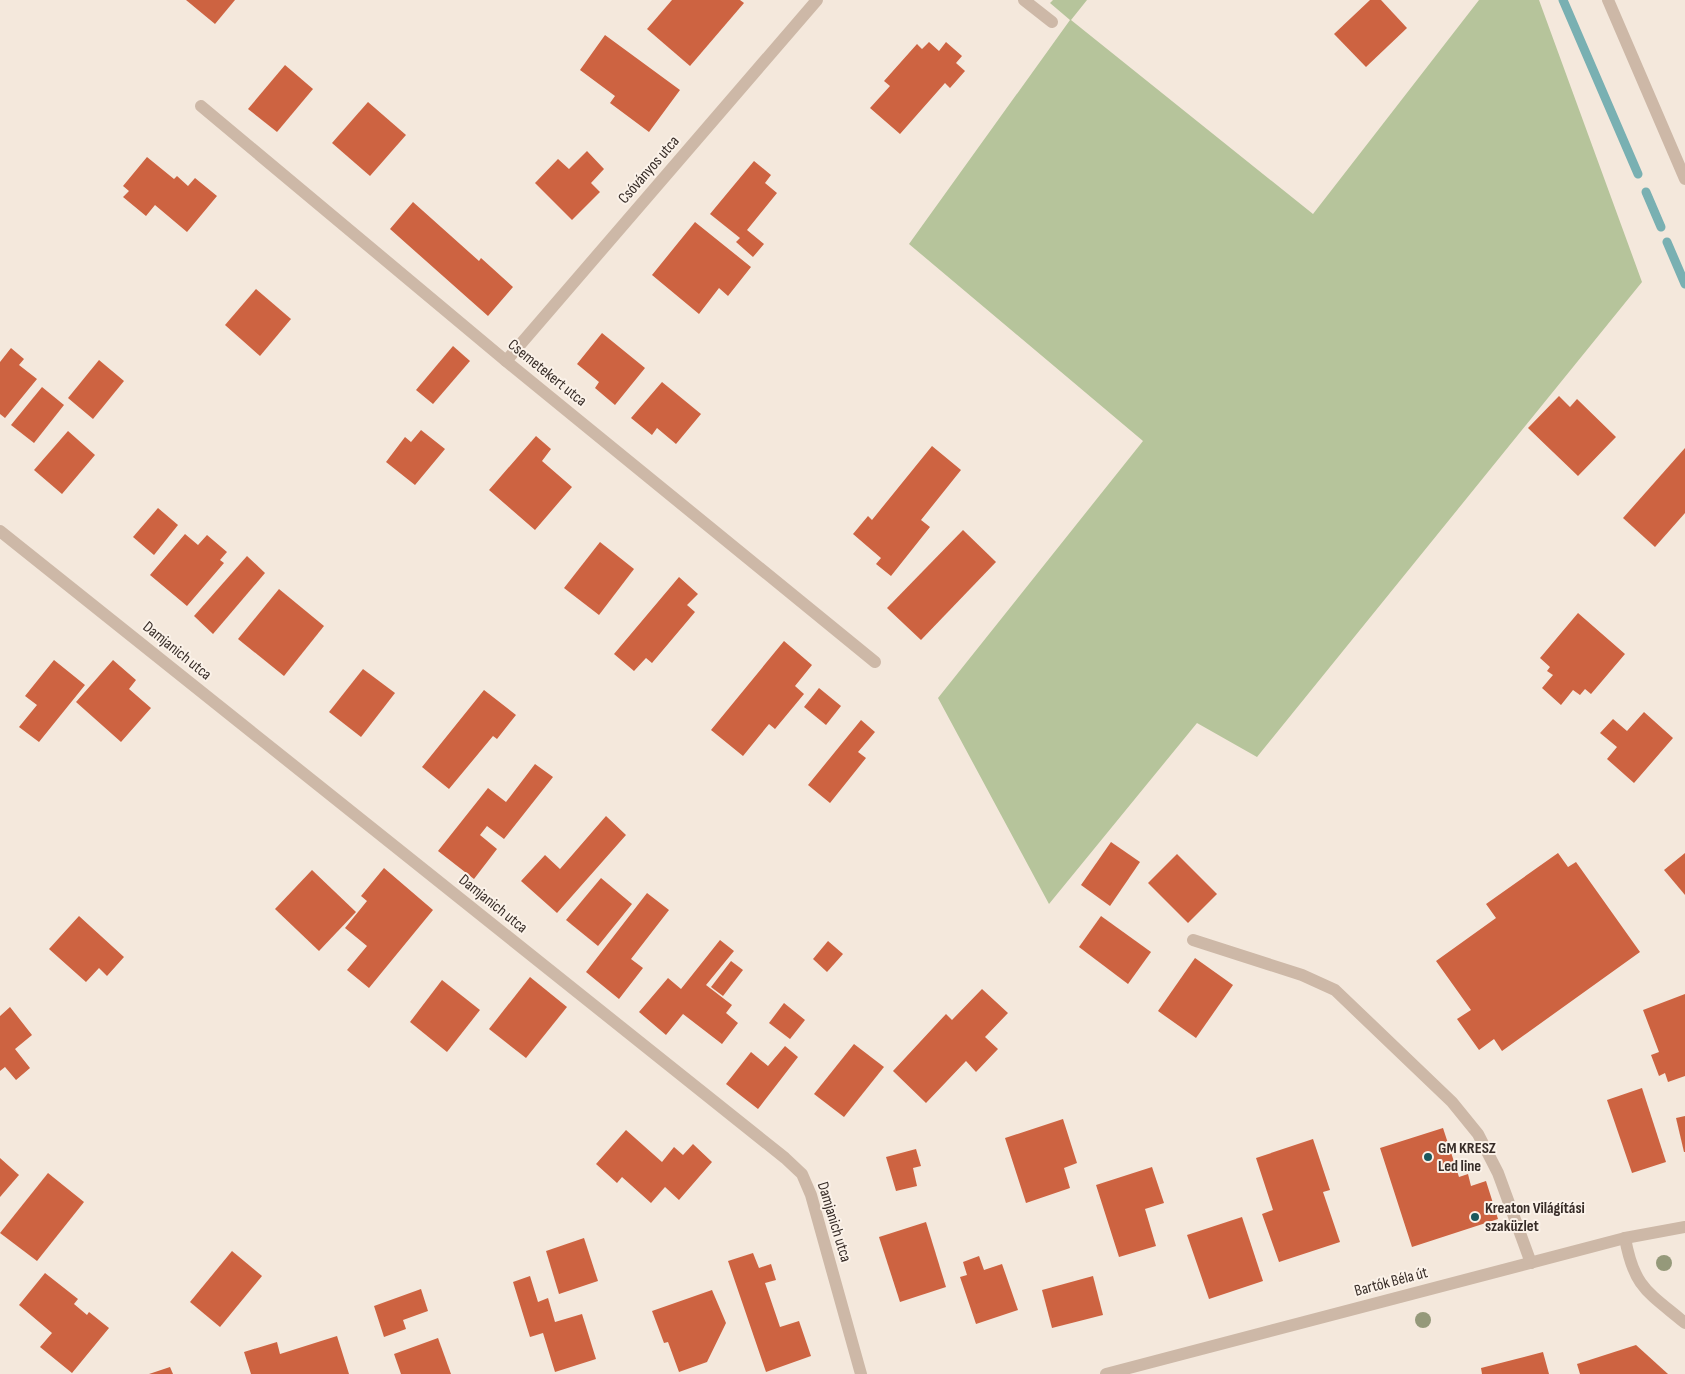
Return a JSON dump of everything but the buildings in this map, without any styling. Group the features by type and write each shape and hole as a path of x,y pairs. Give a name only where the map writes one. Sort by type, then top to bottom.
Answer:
{"street":[{"name":"Csóványos utca","path":"506,361 817,0"},
{"path":"1024,0 1052,22"},
{"path":"1608,0 1685,179"},
{"name":"Csemetekert utca","path":"201,106 506,361 874,662"},
{"name":"Damjanich utca","path":"0,531 769,1145 802,1174 811,1195 861,1374"},
{"path":"1193,940 1302,975 1334,990 1445,1095 1478,1134 1498,1173 1531,1263"},
{"name":"Bartók Béla út","path":"1106,1374 1625,1238 1685,1227"},
{"path":"1625,1238 1633,1272 1640,1285 1685,1323"}],"green space":[{"path":"1053,0 1087,0 1071,20 1313,214 1479,0 1539,0 1642,282 1257,757 1197,723 1049,904 938,698 1143,441 909,244 1070,20 1050,3"}],"waterway":[{"path":"1563,0 1638,174"},
{"path":"1646,192 1661,227"},
{"path":"1667,242 1685,284"}],"place":[{"name":"GM KRESZ Led line","path":"1428,1157"},
{"name":"Kreaton Világítási szaküzlet","path":"1475,1217"}]}
